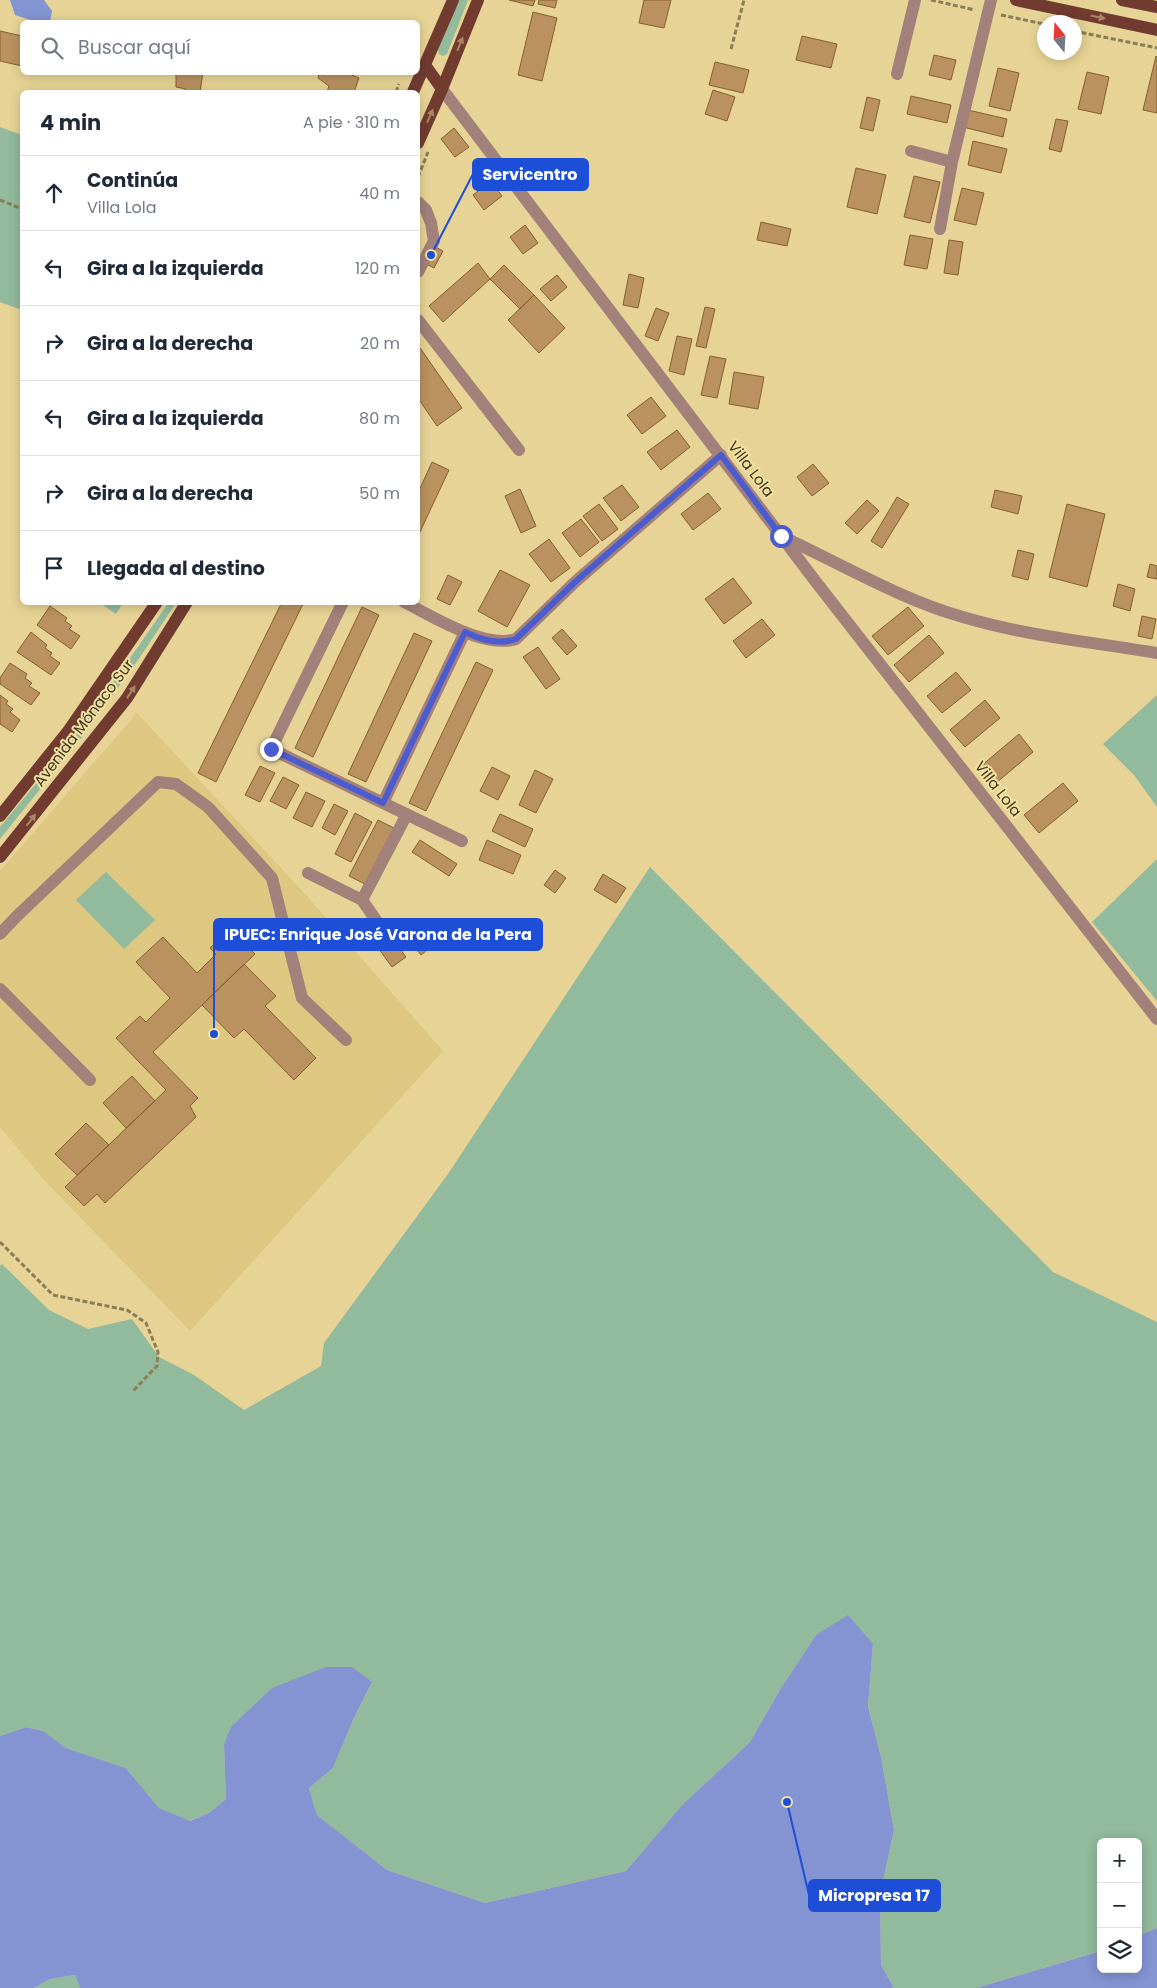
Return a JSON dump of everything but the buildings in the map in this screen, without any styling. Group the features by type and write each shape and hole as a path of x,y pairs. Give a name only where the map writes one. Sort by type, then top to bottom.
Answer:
{"main road":[{"path":"414,90 452,0"},
{"path":"420,138 478,0"},
{"path":"1016,0 1157,30"},
{"path":"1122,0 1157,7"},
{"path":"425,65 442,88"},
{"name":"Avenida Mónaco Sur","path":"0,816 69,730 155,605"},
{"name":"Avenida Mónaco Sur","path":"0,857 127,698 185,605"}],"street":[{"path":"897,74 915,0"},
{"path":"940,229 952,162 991,0"},
{"name":"Villa Lola","path":"442,88 781,536 1157,1019"},
{"path":"910,151 952,162"},
{"path":"420,204 426,210 431,223 434,242 420,268"},
{"path":"420,323 519,450"},
{"path":"410,605 478,638 494,642 507,642 516,639 575,582 721,455"},
{"path":"781,536 929,606 962,617 1009,629 1157,653"},
{"path":"342,605 271,749 462,841"},
{"path":"383,803 465,632"},
{"path":"0,934 158,782 176,784 208,807 272,878 302,998 346,1040"},
{"path":"362,900 407,814"},
{"path":"308,873 362,900 378,923"},
{"path":"0,990 90,1080"}],"path":[{"path":"731,49 744,0"},
{"path":"1082,33 1157,48"},
{"path":"0,200 20,208"},
{"path":"0,1242 53,1296 127,1310 146,1323 158,1352 157,1366 132,1392"}],"shaded area":[{"path":"137,713 305,894 443,1051 190,1331 43,1179 0,1127 0,871"}],"green space":[{"path":"459,0 468,0 447,54 443,56 439,54 438,49"},
{"path":"0,127 20,134 20,309 0,302"},
{"path":"103,605 122,605 116,614"},
{"path":"167,605 175,605 136,663 82,737 0,839 0,827 78,733"},
{"path":"1157,695 1157,807 1134,775 1103,744"},
{"path":"1157,859 1157,1001 1092,922"},
{"path":"650,867 1053,1272 1157,1322 1157,1928 1142,1934 1142,1838 1097,1838 1097,1952 976,1988 894,1988 881,1965 880,1895 894,1830 881,1757 868,1705 873,1644 816,1635 781,1688 750,1742 682,1805 626,1871 485,1903 387,1870 317,1815 309,1788 333,1768 353,1720 372,1682 224,1745 226,1799 209,1813 189,1821 159,1808 126,1768 66,1748 43,1731 26,1727 0,1736 0,1266 2,1264 49,1310 88,1329 132,1319 159,1357 194,1375 244,1410 321,1366 324,1343 448,1174"},
{"path":"106,872 155,920 124,949 76,900"},
{"path":"75,1975 80,1988 34,1988 50,1979"}],"water":[{"path":"10,0 44,0 52,11 50,20 30,20 15,15"},
{"path":"848,1615 873,1644 868,1706 881,1757 894,1830 880,1895 881,1965 894,1988 80,1988 75,1975 50,1979 34,1988 0,1988 0,1736 26,1727 43,1731 66,1748 126,1768 159,1808 190,1821 209,1813 226,1799 224,1745 231,1727 272,1688 326,1667 352,1667 372,1682 353,1720 333,1768 309,1788 317,1815 387,1870 485,1903 626,1871 682,1805 750,1742 781,1688 816,1635"},
{"path":"1157,1928 1157,1988 976,1988 1097,1952 1097,1973 1142,1973 1142,1934"}],"place":[{"name":"Servicentro","path":"431,255"},
{"name":"IPUEC: Enrique José Varona de la Pera","path":"214,1034"},
{"name":"Micropresa 17","path":"787,1802"}],"route":[{"path":"271,749 383,803 465,632 494,642 507,642 516,639 548,606 721,455 781,536"}]}
